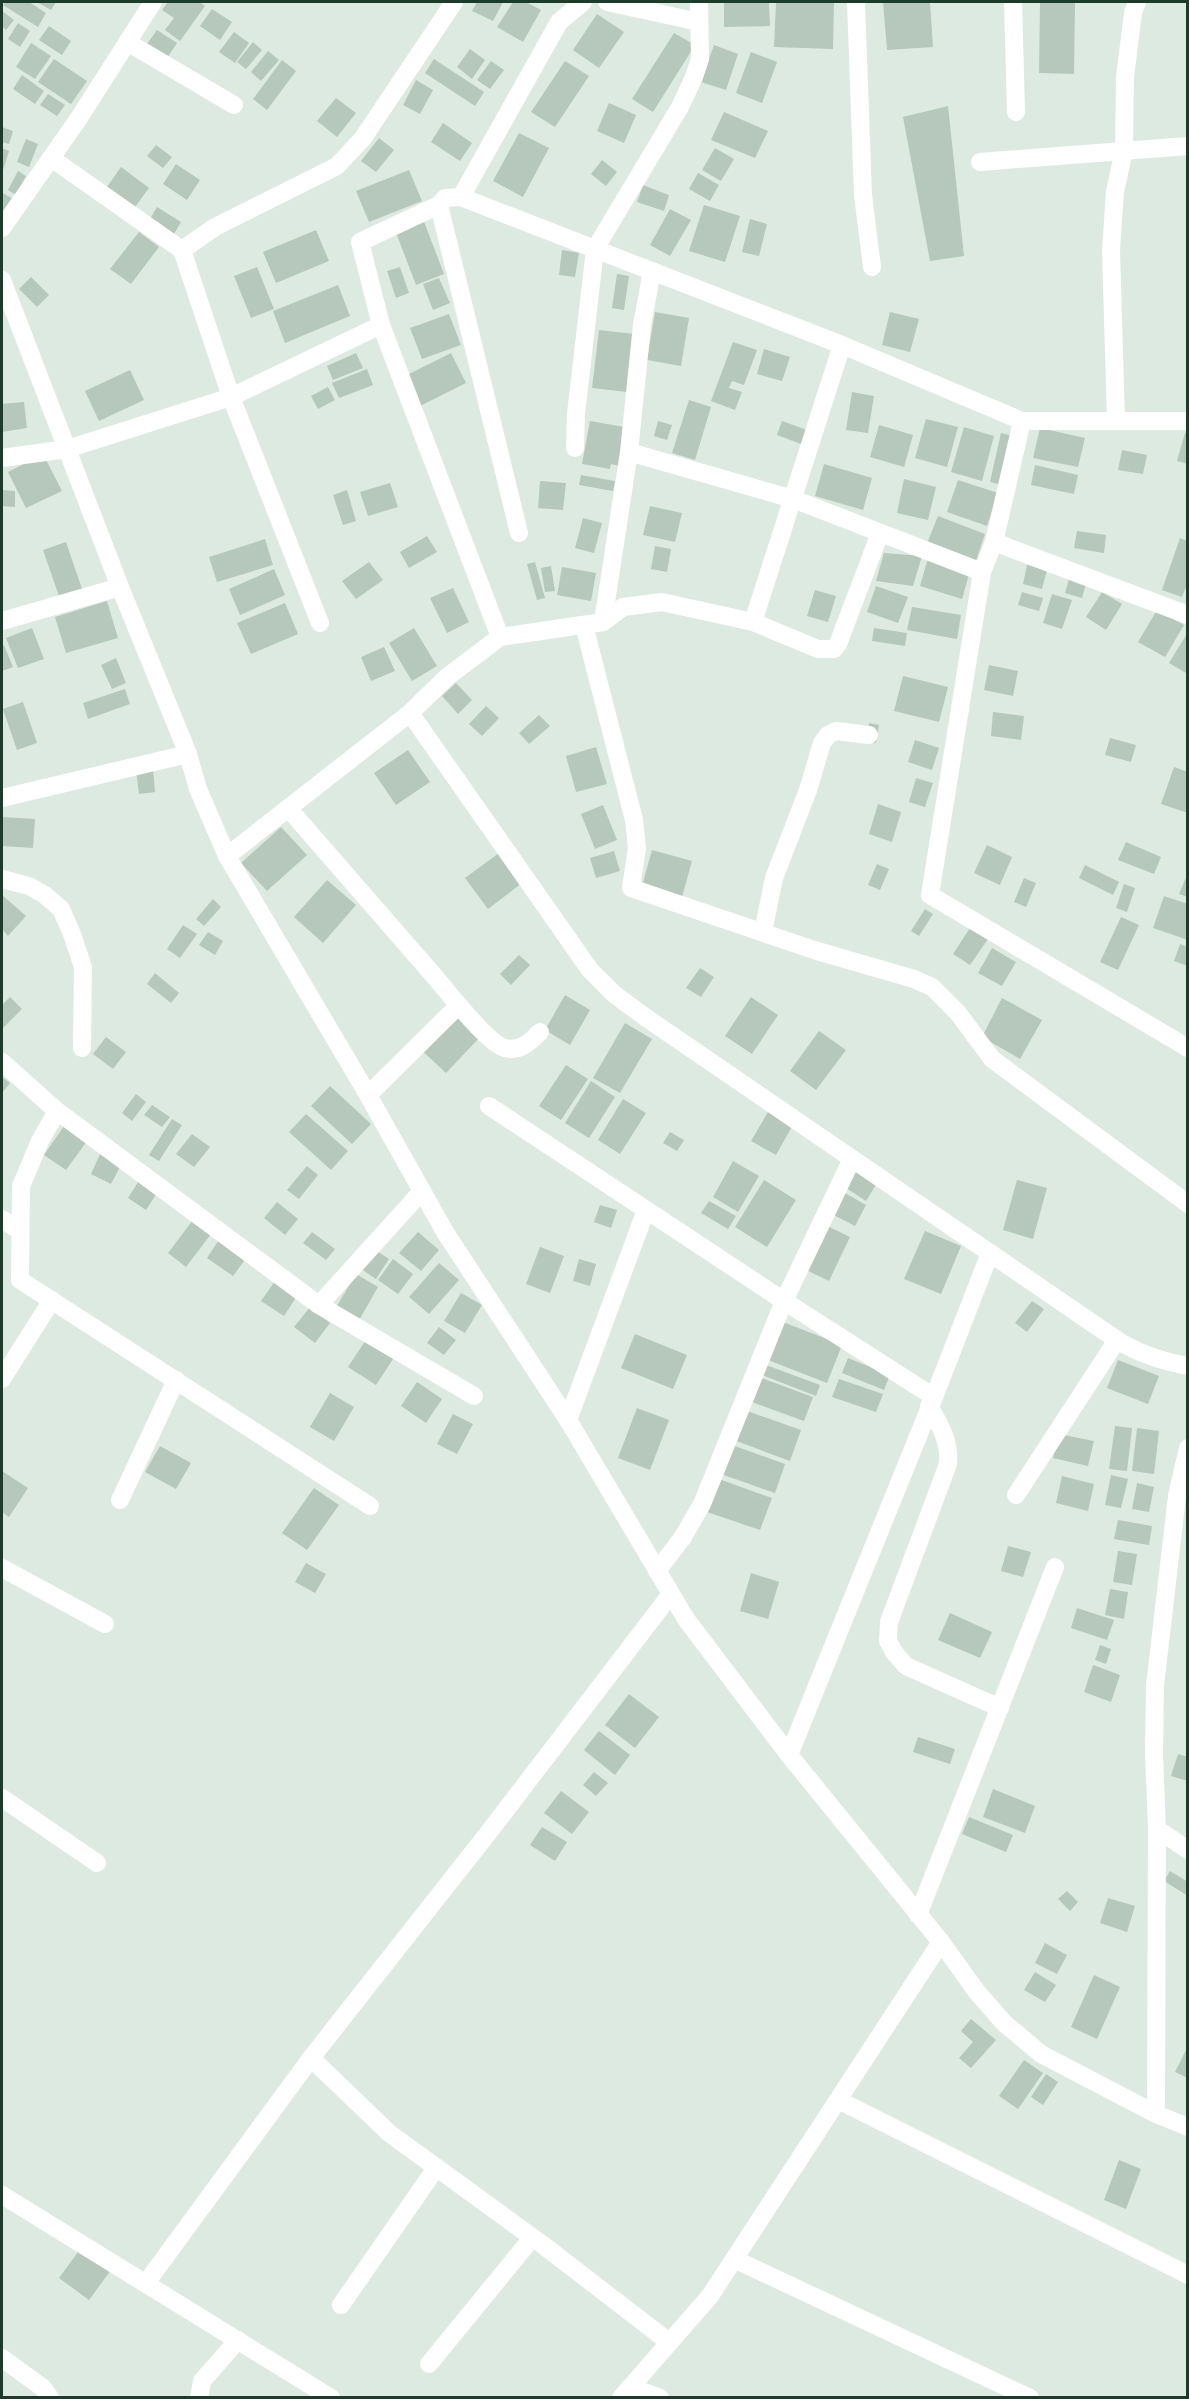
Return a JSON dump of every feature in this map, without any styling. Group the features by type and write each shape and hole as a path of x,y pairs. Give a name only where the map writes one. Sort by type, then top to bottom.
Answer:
{"street":[{"path":"2,228 80,118 153,2"},
{"path":"182,250 215,227 337,166 363,138 454,2"},
{"path":"461,197 559,22 584,2"},
{"path":"607,2 699,22"},
{"path":"575,448 576,414 595,249 680,107 694,77 700,59 699,2"},
{"path":"856,2 864,195 872,267"},
{"path":"1013,2 1016,112"},
{"path":"1116,421 1111,250 1115,192 1124,150 1125,77 1133,13 1137,2"},
{"path":"127,42 234,105"},
{"path":"980,162 1188,146"},
{"path":"51,158 182,250 231,397 320,623"},
{"path":"500,637 381,325 360,242 439,205 445,198 461,197 842,345 1022,421 1188,421"},
{"path":"439,205 519,533"},
{"path":"603,622 629,452 642,325 652,271"},
{"path":"2,280 120,588 188,754 198,789 227,856 368,1095 445,1232 568,1420 686,1619 789,1755 1004,2023 1041,2054 1156,2114 1188,2127"},
{"path":"2,458 67,449 231,397 381,325"},
{"path":"753,622 842,345"},
{"path":"1022,421 994,542 982,572 930,895 1188,1048"},
{"path":"629,452 793,499 982,572"},
{"path":"227,856 410,713 447,677 500,637 603,622 623,607 662,602 753,622 818,649 834,649 838,644 880,533"},
{"path":"994,542 1188,615"},
{"path":"2,621 120,588"},
{"path":"584,625 634,820 637,848 631,888 814,950 914,979 932,987 958,1013 992,1059 1188,1204"},
{"path":"410,713 590,970 614,994 1117,1340 1136,1352 1165,1362 1188,1366"},
{"path":"763,932 774,878 808,790 822,742 836,730 869,735"},
{"path":"2,798 188,754"},
{"path":"288,808 459,1005 495,1043 506,1049 518,1048 528,1044 540,1032"},
{"path":"2,879 29,886 45,895 61,909 83,966 82,1048"},
{"path":"368,1095 459,1005"},
{"path":"2,1062 57,1111 319,1305 474,1396"},
{"path":"489,1106 932,1401 946,1438 949,1451 948,1464 889,1622 888,1641 906,1666 1000,1708"},
{"path":"57,1111 40,1141 21,1186 20,1280 369,1506"},
{"path":"657,1571 702,1504 784,1301 852,1159"},
{"path":"319,1305 422,1191"},
{"path":"568,1420 646,1210"},
{"path":"2,1219 20,1231"},
{"path":"789,1755 990,1253"},
{"path":"2,1379 52,1300"},
{"path":"1016,1495 1117,1340"},
{"path":"120,1500 176,1380"},
{"path":"1156,2114 1155,1686 1177,1496 1188,1448"},
{"path":"918,1915 1055,1567"},
{"path":"2,1568 105,1624"},
{"path":"146,2283 311,2058 492,1828 670,1594"},
{"path":"2,1798 97,1863"},
{"path":"1157,1829 1188,1850"},
{"path":"626,2392 710,2296 941,1942"},
{"path":"311,2058 389,2133 669,2342"},
{"path":"838,2100 1188,2275"},
{"path":"341,2305 436,2168"},
{"path":"2,2195 331,2397"},
{"path":"429,2364 532,2238"},
{"path":"734,2259 1030,2397"},
{"path":"199,2397 202,2381 238,2340"},
{"path":"2,2358 43,2388 50,2397"},
{"path":"626,2392 660,2397"}],"building":[{"path":"5,2 29,2 46,13 38,27 3,5"},
{"path":"37,2 56,2 51,10"},
{"path":"168,2 199,2 205,6 180,41 165,30 174,18 162,10"},
{"path":"477,2 503,2 493,21 472,11"},
{"path":"513,2 526,2 541,10 523,42 497,27"},
{"path":"724,2 769,2 770,26 724,27"},
{"path":"776,2 834,2 833,49 774,47"},
{"path":"883,2 930,2 933,47 887,50"},
{"path":"1040,2 1075,2 1074,74 1039,73"},
{"path":"212,9 232,22 220,40 200,26"},
{"path":"2,11 14,20 6,30 2,26"},
{"path":"597,14 624,32 599,68 573,50"},
{"path":"18,23 30,31 20,47 8,39"},
{"path":"49,26 71,41 62,55 39,40"},
{"path":"157,30 177,43 167,58 147,44"},
{"path":"234,32 249,43 235,63 219,52"},
{"path":"674,33 695,45 653,112 632,99"},
{"path":"253,42 262,50 246,69 237,62"},
{"path":"31,43 51,56 35,79 16,67"},
{"path":"714,45 738,54 726,90 701,82"},
{"path":"470,49 485,60 472,79 457,67"},
{"path":"268,51 279,60 261,81 251,72"},
{"path":"751,52 777,62 762,103 736,93"},
{"path":"54,59 87,81 71,104 38,82"},
{"path":"434,59 484,92 475,106 425,73"},
{"path":"282,60 296,71 267,110 253,99"},
{"path":"491,61 504,70 490,89 477,80"},
{"path":"565,61 589,76 555,127 531,112"},
{"path":"22,75 44,91 35,104 13,89"},
{"path":"416,80 433,90 420,114 403,105"},
{"path":"48,94 65,105 57,116 40,105"},
{"path":"336,98 356,113 337,137 317,121"},
{"path":"609,103 636,115 624,143 597,131"},
{"path":"948,106 964,256 930,261 903,117"},
{"path":"724,112 768,131 755,158 711,140"},
{"path":"443,123 472,143 460,161 431,142"},
{"path":"2,127 13,131 9,144 2,142"},
{"path":"519,133 549,148 523,197 493,181"},
{"path":"379,138 394,150 376,172 361,161"},
{"path":"26,139 38,144 29,167 17,162"},
{"path":"156,145 172,157 163,168 147,156"},
{"path":"2,148 9,151 2,173"},
{"path":"715,148 734,159 721,181 702,170"},
{"path":"602,160 617,172 606,186 591,174"},
{"path":"176,164 200,180 187,200 163,184"},
{"path":"121,167 149,188 135,207 107,187"},
{"path":"409,170 422,201 369,222 356,191"},
{"path":"18,171 26,176 16,195 8,190"},
{"path":"698,173 719,185 710,201 689,189"},
{"path":"643,185 669,195 664,211 637,202"},
{"path":"3,193 13,199 2,218 2,196"},
{"path":"704,205 740,216 725,262 689,251"},
{"path":"157,207 181,222 174,234 150,219"},
{"path":"670,209 691,220 670,256 650,245"},
{"path":"423,219 444,274 416,285 395,230"},
{"path":"750,219 767,224 759,256 742,252"},
{"path":"316,230 329,261 276,283 263,252"},
{"path":"139,232 159,247 131,284 110,269"},
{"path":"562,250 579,253 575,277 559,275"},
{"path":"257,267 274,309 251,318 234,276"},
{"path":"400,267 409,293 396,298 387,271"},
{"path":"617,274 629,276 624,310 612,308"},
{"path":"31,277 49,295 37,307 19,289"},
{"path":"439,278 450,303 433,310 423,284"},
{"path":"338,285 350,316 285,343 273,311"},
{"path":"655,312 689,318 681,366 647,360"},
{"path":"890,312 919,319 910,352 882,345"},
{"path":"449,314 461,345 422,359 410,328"},
{"path":"599,330 635,334 627,392 592,388"},
{"path":"733,342 757,350 744,385 732,381 729,388 742,392 735,410 711,401"},
{"path":"764,349 790,357 782,381 757,374"},
{"path":"356,353 363,368 333,380 327,366"},
{"path":"451,353 466,383 420,406 405,376"},
{"path":"367,369 373,385 339,398 332,383"},
{"path":"130,370 144,400 99,421 85,391"},
{"path":"328,387 335,400 318,409 311,396"},
{"path":"852,392 874,396 868,433 846,430"},
{"path":"689,400 711,407 695,460 672,453"},
{"path":"24,402 27,428 2,432 2,404"},
{"path":"926,419 958,427 947,467 915,458"},
{"path":"590,421 630,428 624,467 611,464 610,469 582,464"},
{"path":"658,421 672,425 667,440 654,436"},
{"path":"782,421 807,430 801,444 777,435"},
{"path":"879,425 913,435 904,467 870,457"},
{"path":"964,427 994,436 982,481 951,472"},
{"path":"1040,428 1085,438 1078,467 1033,458"},
{"path":"1001,433 1013,436 1002,485 990,482"},
{"path":"1185,433 1188,434 1188,464 1177,461"},
{"path":"1122,450 1147,455 1143,474 1118,470"},
{"path":"43,454 62,491 26,508 8,472"},
{"path":"824,464 872,478 863,510 815,496"},
{"path":"1035,465 1078,475 1074,494 1031,485"},
{"path":"581,475 615,481 613,491 579,485"},
{"path":"904,479 936,487 928,520 897,513"},
{"path":"958,480 998,493 987,526 947,512"},
{"path":"540,481 566,483 563,510 538,508"},
{"path":"390,483 398,507 368,516 360,492"},
{"path":"2,490 15,491 15,507 2,506"},
{"path":"347,490 356,521 343,525 333,495"},
{"path":"650,506 682,513 675,542 643,535"},
{"path":"938,516 985,534 975,564 926,546"},
{"path":"583,518 602,523 594,553 575,548"},
{"path":"1077,531 1106,535 1104,553 1074,548"},
{"path":"427,536 437,552 409,568 400,552"},
{"path":"1180,538 1188,541 1188,582 1182,597 1162,590"},
{"path":"265,539 273,565 217,582 209,557"},
{"path":"66,542 83,592 60,599 43,550"},
{"path":"655,546 671,549 667,572 651,569"},
{"path":"884,553 922,556 913,586 876,581"},
{"path":"928,558 970,571 962,599 920,586"},
{"path":"369,562 383,580 356,599 342,581"},
{"path":"535,562 545,598 537,600 527,564"},
{"path":"1027,565 1047,570 1042,589 1023,584"},
{"path":"551,566 555,591 545,592 541,568"},
{"path":"562,567 596,573 591,601 557,595"},
{"path":"274,569 285,595 240,615 229,589"},
{"path":"1069,579 1086,584 1082,598 1065,593"},
{"path":"876,586 908,597 898,623 867,612"},
{"path":"453,588 469,622 447,633 430,598"},
{"path":"815,590 836,596 828,622 807,616"},
{"path":"1022,592 1043,598 1039,611 1018,605"},
{"path":"1102,592 1122,604 1106,630 1086,617"},
{"path":"1052,594 1072,600 1062,629 1043,623"},
{"path":"107,601 118,638 66,653 55,617"},
{"path":"285,603 298,634 251,654 237,623"},
{"path":"912,607 961,615 957,639 907,630"},
{"path":"1157,610 1184,625 1165,657 1138,642"},
{"path":"32,628 44,659 18,668 6,638"},
{"path":"414,628 437,666 412,681 389,643"},
{"path":"874,628 907,633 905,646 872,641"},
{"path":"1188,632 1188,669 1186,673 1169,663"},
{"path":"4,645 13,667 2,671 2,646"},
{"path":"384,647 395,671 371,681 361,657"},
{"path":"116,658 126,683 112,689 101,665"},
{"path":"989,665 1018,671 1013,696 984,690"},
{"path":"903,676 948,687 939,722 894,711"},
{"path":"456,683 472,700 458,714 442,696"},
{"path":"125,689 130,704 88,719 83,703"},
{"path":"23,702 37,743 17,750 3,709"},
{"path":"486,706 499,718 482,736 469,724"},
{"path":"993,712 1024,716 1021,740 991,736"},
{"path":"539,715 550,726 529,744 519,733"},
{"path":"869,723 879,725 876,743 866,741"},
{"path":"1110,738 1136,745 1131,762 1105,755"},
{"path":"915,740 939,748 932,770 908,762"},
{"path":"596,747 607,784 576,792 566,756"},
{"path":"408,750 430,782 396,805 374,773"},
{"path":"1174,767 1188,772 1188,813 1161,804"},
{"path":"153,768 155,792 139,794 136,770"},
{"path":"916,778 933,783 925,807 909,802"},
{"path":"878,804 901,812 892,842 869,834"},
{"path":"603,805 617,840 595,849 581,814"},
{"path":"2,817 35,819 33,848 2,846"},
{"path":"281,827 307,855 267,891 241,863"},
{"path":"1126,842 1161,857 1154,874 1118,860"},
{"path":"987,845 1012,857 1000,885 974,873"},
{"path":"652,850 692,861 682,897 642,886"},
{"path":"614,851 620,871 596,878 590,858"},
{"path":"499,853 522,883 488,909 465,878"},
{"path":"877,864 889,869 880,890 868,885"},
{"path":"1085,865 1119,882 1113,895 1079,878"},
{"path":"1188,873 1188,897 1179,894"},
{"path":"1024,878 1036,883 1026,907 1014,902"},
{"path":"327,880 356,905 323,943 294,917"},
{"path":"1124,884 1135,888 1127,912 1116,908"},
{"path":"2,895 26,916 8,936 2,929"},
{"path":"1164,896 1188,904 1188,940 1153,928"},
{"path":"213,899 221,907 204,926 196,919"},
{"path":"925,909 933,914 919,936 911,931"},
{"path":"1121,917 1139,925 1118,970 1100,962"},
{"path":"183,925 197,934 180,958 167,949"},
{"path":"970,928 988,939 970,965 953,954"},
{"path":"208,932 223,941 215,955 199,945"},
{"path":"1180,944 1188,947 1188,966 1174,961"},
{"path":"992,948 1016,962 1002,986 978,973"},
{"path":"519,955 530,965 511,985 500,974"},
{"path":"700,968 714,977 701,997 686,988"},
{"path":"155,973 179,993 171,1003 147,984"},
{"path":"565,995 590,1010 570,1045 545,1030"},
{"path":"10,997 22,1009 2,1029 2,1005"},
{"path":"751,997 778,1015 752,1054 725,1036"},
{"path":"1002,998 1042,1020 1020,1059 982,1037"},
{"path":"450,1009 480,1037 446,1073 416,1045"},
{"path":"625,1023 652,1039 620,1093 593,1078"},
{"path":"819,1031 846,1050 816,1090 790,1071"},
{"path":"106,1037 126,1052 113,1069 93,1054"},
{"path":"566,1065 588,1079 561,1120 539,1106"},
{"path":"2,1077 10,1083 2,1093"},
{"path":"591,1081 615,1097 589,1138 565,1123"},
{"path":"330,1086 371,1124 352,1144 311,1106"},
{"path":"136,1094 146,1102 132,1121 122,1113"},
{"path":"623,1099 646,1113 620,1154 598,1140"},
{"path":"152,1105 170,1117 162,1127 144,1115"},
{"path":"771,1107 795,1121 776,1155 751,1141"},
{"path":"306,1114 348,1151 331,1170 289,1132"},
{"path":"172,1119 182,1125 159,1161 149,1155"},
{"path":"64,1126 87,1141 66,1170 44,1155"},
{"path":"670,1132 684,1140 677,1151 663,1143"},
{"path":"192,1134 210,1147 194,1167 176,1154"},
{"path":"101,1152 122,1163 111,1184 91,1174"},
{"path":"733,1161 759,1176 738,1212 713,1197"},
{"path":"307,1166 318,1175 299,1199 287,1190"},
{"path":"854,1168 877,1183 866,1201 843,1186"},
{"path":"142,1176 160,1188 146,1210 128,1198"},
{"path":"764,1180 796,1200 767,1247 735,1227"},
{"path":"1017,1180 1047,1188 1033,1239 1003,1230"},
{"path":"843,1192 866,1205 855,1226 832,1214"},
{"path":"709,1201 736,1216 728,1229 701,1213"},
{"path":"277,1202 298,1219 285,1235 264,1218"},
{"path":"600,1205 617,1210 611,1228 594,1222"},
{"path":"193,1220 211,1234 186,1267 168,1253"},
{"path":"819,1222 850,1237 829,1281 798,1266"},
{"path":"925,1231 961,1246 941,1294 904,1279"},
{"path":"312,1232 335,1249 326,1260 303,1243"},
{"path":"418,1232 439,1250 421,1271 399,1253"},
{"path":"222,1235 249,1254 233,1276 207,1258"},
{"path":"540,1247 564,1256 550,1293 526,1284"},
{"path":"374,1249 389,1259 376,1279 361,1269"},
{"path":"393,1259 413,1274 398,1294 378,1280"},
{"path":"579,1259 596,1264 590,1286 573,1281"},
{"path":"439,1263 459,1280 429,1314 409,1297"},
{"path":"356,1274 378,1287 358,1322 335,1309"},
{"path":"275,1281 297,1296 284,1316 261,1301"},
{"path":"461,1293 482,1305 465,1333 444,1321"},
{"path":"1032,1301 1044,1309 1027,1332 1015,1323"},
{"path":"310,1307 330,1323 315,1343 294,1327"},
{"path":"783,1322 842,1345 827,1383 768,1360"},
{"path":"439,1327 456,1340 444,1355 427,1343"},
{"path":"635,1334 687,1355 673,1389 621,1368"},
{"path":"367,1338 395,1356 376,1385 348,1367"},
{"path":"848,1358 890,1375 884,1390 842,1373"},
{"path":"1118,1360 1159,1376 1148,1404 1107,1388"},
{"path":"766,1365 820,1385 816,1396 762,1375"},
{"path":"761,1378 813,1397 804,1421 752,1402"},
{"path":"839,1379 883,1394 876,1412 832,1397"},
{"path":"417,1382 442,1399 426,1423 401,1406"},
{"path":"330,1393 354,1407 334,1441 310,1427"},
{"path":"637,1408 669,1420 650,1470 618,1458"},
{"path":"747,1411 801,1430 790,1461 736,1441"},
{"path":"453,1414 473,1424 457,1454 437,1444"},
{"path":"1115,1426 1132,1428 1127,1471 1109,1469"},
{"path":"1137,1428 1159,1431 1154,1474 1132,1471"},
{"path":"1059,1434 1094,1441 1088,1466 1053,1458"},
{"path":"732,1445 785,1464 775,1493 721,1474"},
{"path":"160,1446 191,1463 176,1489 145,1472"},
{"path":"2,1471 28,1488 9,1517 2,1512"},
{"path":"1111,1475 1128,1479 1121,1508 1105,1505"},
{"path":"1062,1476 1094,1484 1088,1511 1056,1503"},
{"path":"719,1479 772,1498 760,1530 707,1512"},
{"path":"1137,1483 1154,1487 1149,1512 1132,1509"},
{"path":"314,1488 339,1505 307,1550 282,1533"},
{"path":"1118,1520 1152,1526 1149,1545 1114,1539"},
{"path":"1008,1546 1031,1552 1023,1577 1001,1571"},
{"path":"1118,1551 1137,1554 1132,1585 1113,1582"},
{"path":"306,1563 326,1574 315,1593 295,1582"},
{"path":"751,1573 779,1582 768,1619 740,1611"},
{"path":"1110,1589 1128,1592 1124,1619 1105,1615"},
{"path":"1077,1608 1114,1620 1107,1640 1071,1628"},
{"path":"950,1613 992,1632 980,1658 938,1640"},
{"path":"1100,1645 1111,1649 1106,1664 1095,1660"},
{"path":"1093,1665 1120,1675 1111,1702 1084,1692"},
{"path":"629,1694 659,1717 635,1748 605,1725"},
{"path":"599,1731 630,1755 615,1775 584,1750"},
{"path":"918,1737 955,1749 950,1764 913,1752"},
{"path":"1178,1754 1188,1757 1188,1781 1171,1776"},
{"path":"594,1772 608,1783 596,1796 583,1785"},
{"path":"993,1789 1035,1806 1025,1833 983,1817"},
{"path":"561,1791 589,1812 572,1834 544,1813"},
{"path":"969,1817 1013,1835 1006,1852 962,1834"},
{"path":"542,1827 567,1842 555,1861 530,1845"},
{"path":"1170,1871 1188,1882 1188,1896 1164,1881"},
{"path":"1067,1891 1078,1902 1070,1911 1058,1899"},
{"path":"1108,1898 1135,1906 1127,1932 1100,1923"},
{"path":"1045,1943 1067,1955 1057,1974 1035,1963"},
{"path":"1035,1972 1056,1985 1045,2002 1024,1990"},
{"path":"1094,1975 1120,1987 1097,2039 1071,2027"},
{"path":"971,2019 996,2040 971,2068 959,2058 973,2042 961,2031"},
{"path":"1188,2046 1188,2078 1175,2072"},
{"path":"1024,2060 1043,2073 1018,2109 999,2096"},
{"path":"1046,2074 1058,2082 1043,2105 1031,2097"},
{"path":"1119,2160 1141,2169 1126,2209 1104,2200"},
{"path":"81,2248 111,2270 89,2300 59,2278"}]}
